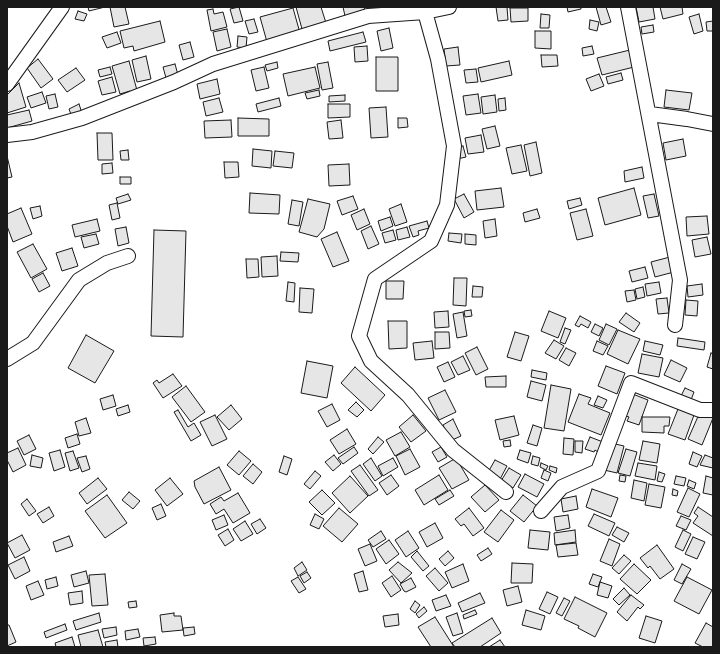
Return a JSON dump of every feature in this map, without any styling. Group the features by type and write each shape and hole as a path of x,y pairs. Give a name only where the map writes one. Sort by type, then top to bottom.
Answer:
{"street":[{"path":"7,84 62,7"},
{"path":"7,135 32,132 82,118 174,82 213,64 368,16 425,12 449,7"},
{"path":"628,7 650,114 659,177 672,232 680,280 675,325"},
{"path":"425,12 438,59 454,146 447,206 431,241 375,279 359,336 371,361 408,395 453,450 506,492"},
{"path":"650,114 713,124"},
{"path":"7,359 33,343 79,280 107,263 128,256"},
{"path":"541,511 562,487 598,471 631,383 700,410 713,410"}],"building":[{"path":"88,7 105,7 89,11"},
{"path":"110,7 125,7 129,24 114,27"},
{"path":"239,7 243,21 234,23 230,9"},
{"path":"296,7 321,7 326,23 302,29"},
{"path":"343,7 364,7 365,11 345,16"},
{"path":"496,7 507,7 508,20 498,21"},
{"path":"567,7 581,7 581,9 568,12"},
{"path":"596,7 606,7 611,22 601,25"},
{"path":"636,7 653,7 655,19 639,22"},
{"path":"660,7 682,7 683,14 663,19"},
{"path":"293,8 300,33 267,42 260,17"},
{"path":"510,8 528,8 528,21 511,22"},
{"path":"213,9 214,14 223,12 227,27 211,31 207,10"},
{"path":"78,11 87,14 84,21 75,19"},
{"path":"541,14 550,15 549,28 540,28"},
{"path":"699,14 703,31 694,34 689,17"},
{"path":"254,19 258,32 249,34 245,21"},
{"path":"590,20 599,22 597,31 589,29"},
{"path":"160,21 165,42 134,51 133,46 124,48 120,31"},
{"path":"713,21 713,31 707,31 706,22"},
{"path":"653,25 654,32 642,34 641,27"},
{"path":"389,28 393,48 381,51 377,31"},
{"path":"227,29 231,47 217,51 213,32"},
{"path":"535,31 551,31 551,49 535,48"},
{"path":"117,32 121,43 107,48 102,37"},
{"path":"363,32 366,42 330,51 328,41"},
{"path":"238,36 247,37 246,48 237,47"},
{"path":"190,42 194,57 183,60 179,45"},
{"path":"367,46 368,61 355,62 354,47"},
{"path":"592,46 594,54 583,56 582,48"},
{"path":"458,47 460,65 446,66 444,49"},
{"path":"630,50 634,67 602,75 597,58"},
{"path":"541,55 557,55 558,66 542,67"},
{"path":"146,56 151,79 137,82 132,60"},
{"path":"376,57 398,57 398,91 376,91"},
{"path":"38,59 53,79 41,88 27,68"},
{"path":"129,61 138,94 131,96 130,91 120,94 112,66"},
{"path":"509,61 512,75 481,82 478,68"},
{"path":"277,62 278,68 267,71 265,65"},
{"path":"328,62 333,88 322,90 317,64"},
{"path":"175,64 178,75 166,78 163,67"},
{"path":"110,67 112,74 100,77 98,70"},
{"path":"264,67 269,88 256,91 251,70"},
{"path":"315,67 320,88 288,96 283,74"},
{"path":"76,68 85,80 67,92 58,80"},
{"path":"476,69 478,82 466,83 464,70"},
{"path":"621,73 623,80 608,84 606,77"},
{"path":"599,74 604,86 591,91 586,79"},
{"path":"112,77 116,92 102,95 98,81"},
{"path":"217,79 220,94 200,99 197,84"},
{"path":"19,83 26,107 7,113 7,95"},
{"path":"319,90 320,96 307,99 305,93"},
{"path":"666,90 692,93 689,110 664,107"},
{"path":"42,92 46,103 31,108 27,97"},
{"path":"55,94 58,107 49,109 46,96"},
{"path":"478,94 481,113 466,115 463,96"},
{"path":"345,95 345,101 329,102 329,96"},
{"path":"495,95 497,112 483,114 481,97"},
{"path":"219,98 223,112 206,116 203,102"},
{"path":"279,98 281,106 258,112 256,104"},
{"path":"505,98 506,110 499,111 498,99"},
{"path":"79,104 82,113 72,117 69,109"},
{"path":"328,104 350,104 350,117 328,118"},
{"path":"386,107 388,137 371,138 369,108"},
{"path":"29,110 32,121 7,128 7,115"},
{"path":"238,118 269,119 269,136 238,136"},
{"path":"398,118 407,118 408,127 398,128"},
{"path":"231,120 232,137 205,138 204,121"},
{"path":"341,120 343,138 329,139 327,122"},
{"path":"495,126 500,146 487,149 482,129"},
{"path":"97,133 112,133 113,160 98,160"},
{"path":"481,135 484,152 468,154 465,138"},
{"path":"683,139 686,156 666,160 663,143"},
{"path":"536,142 542,173 530,176 524,145"},
{"path":"521,145 527,171 512,174 506,148"},
{"path":"463,146 466,157 457,159 455,148"},
{"path":"253,149 272,151 271,168 252,166"},
{"path":"128,150 129,160 121,160 120,151"},
{"path":"275,151 294,153 292,168 273,166"},
{"path":"7,156 12,177 7,178"},
{"path":"224,162 238,162 239,177 225,178"},
{"path":"112,163 113,173 102,174 102,164"},
{"path":"349,164 350,185 329,186 328,165"},
{"path":"642,167 644,178 625,182 624,171"},
{"path":"120,177 131,177 131,184 120,184"},
{"path":"501,188 504,207 477,210 475,191"},
{"path":"634,188 641,215 605,225 598,198"},
{"path":"250,193 280,195 279,214 249,213"},
{"path":"128,194 131,200 118,204 116,198"},
{"path":"464,194 474,212 464,218 454,199"},
{"path":"654,194 659,216 648,218 643,196"},
{"path":"353,196 358,209 342,215 337,201"},
{"path":"580,198 582,205 569,209 567,201"},
{"path":"308,199 330,204 324,229 317,237 299,232"},
{"path":"292,200 303,202 299,226 288,224"},
{"path":"117,203 120,218 112,220 109,205"},
{"path":"401,204 407,222 395,226 389,209"},
{"path":"40,206 42,216 33,219 30,208"},
{"path":"21,208 32,234 13,242 7,226 7,214"},
{"path":"364,209 370,224 357,230 351,215"},
{"path":"537,209 540,218 525,222 523,213"},
{"path":"586,209 593,236 577,240 570,213"},
{"path":"707,216 709,234 687,236 686,217"},
{"path":"390,217 393,226 381,231 378,221"},
{"path":"97,219 100,231 75,237 72,225"},
{"path":"495,219 497,236 485,238 483,221"},
{"path":"427,221 429,228 418,231 419,235 413,237 409,226"},
{"path":"371,226 379,244 368,249 361,231"},
{"path":"126,227 129,243 118,246 115,229"},
{"path":"407,227 410,237 398,240 396,230"},
{"path":"154,230 186,231 183,337 151,336"},
{"path":"393,230 396,240 385,243 382,233"},
{"path":"337,232 349,261 333,267 321,239"},
{"path":"449,233 462,234 461,243 448,241"},
{"path":"96,234 99,244 84,248 81,237"},
{"path":"465,234 476,235 476,245 465,244"},
{"path":"707,237 711,254 695,257 692,240"},
{"path":"33,244 47,269 31,278 17,252"},
{"path":"72,248 78,266 62,271 56,253"},
{"path":"281,252 299,253 298,262 280,261"},
{"path":"277,256 278,276 262,277 261,257"},
{"path":"670,257 674,272 655,277 651,262"},
{"path":"246,259 258,259 259,277 247,278"},
{"path":"645,267 648,278 632,282 629,271"},
{"path":"43,273 50,286 39,292 32,279"},
{"path":"454,278 467,278 466,306 453,305"},
{"path":"386,281 404,281 403,299 386,299"},
{"path":"288,282 295,283 294,302 286,301"},
{"path":"659,282 661,293 647,296 645,284"},
{"path":"702,284 703,295 688,297 687,286"},
{"path":"473,286 483,287 482,297 472,297"},
{"path":"643,287 645,297 637,299 635,289"},
{"path":"300,288 314,289 312,313 299,312"},
{"path":"634,290 636,300 627,302 625,291"},
{"path":"667,298 669,313 658,314 656,299"},
{"path":"686,300 698,301 697,316 685,315"},
{"path":"471,310 472,316 465,317 464,311"},
{"path":"448,311 449,327 435,328 434,312"},
{"path":"549,311 566,318 558,338 541,331"},
{"path":"463,312 467,336 457,338 453,314"},
{"path":"626,313 640,323 634,332 619,322"},
{"path":"580,316 591,322 588,328 581,324 579,327 575,325"},
{"path":"388,321 407,321 407,348 389,349"},
{"path":"595,324 603,328 599,336 591,332"},
{"path":"606,324 617,329 609,345 599,340"},
{"path":"565,328 571,330 565,344 560,342"},
{"path":"618,330 640,339 628,364 607,354"},
{"path":"435,332 449,332 450,348 435,349"},
{"path":"515,332 529,336 521,361 507,357"},
{"path":"86,335 114,351 95,383 68,368"},
{"path":"678,338 705,342 704,350 677,346"},
{"path":"554,340 564,346 556,359 545,353"},
{"path":"432,341 434,358 415,360 413,343"},
{"path":"597,341 608,346 603,355 593,351"},
{"path":"645,341 663,345 660,355 643,351"},
{"path":"477,347 488,369 476,375 465,353"},
{"path":"566,348 576,353 569,366 559,360"},
{"path":"711,353 713,354 713,369 707,367"},
{"path":"642,354 663,358 659,377 638,373"},
{"path":"463,356 470,370 458,375 451,362"},
{"path":"671,360 687,368 680,382 664,375"},
{"path":"307,361 333,366 327,398 301,393"},
{"path":"448,362 455,377 444,382 437,367"},
{"path":"606,366 625,373 617,394 598,386"},
{"path":"355,367 385,395 371,411 341,383"},
{"path":"532,370 547,373 546,380 531,377"},
{"path":"173,374 182,386 163,398 153,383 157,380 159,383"},
{"path":"506,376 506,387 486,387 485,377"},
{"path":"531,381 546,385 542,401 527,397"},
{"path":"551,385 571,389 564,431 544,428"},
{"path":"186,386 205,412 191,422 172,397"},
{"path":"685,388 694,392 691,400 681,396"},
{"path":"445,390 456,412 439,420 428,398"},
{"path":"630,393 648,400 639,425 627,421 629,417 622,415"},
{"path":"579,394 591,398 588,404 610,413 601,435 568,422"},
{"path":"113,395 116,406 103,410 100,399"},
{"path":"598,396 607,400 603,408 594,405"},
{"path":"356,402 364,410 357,417 348,410"},
{"path":"332,404 340,420 327,427 318,411"},
{"path":"128,405 130,412 118,416 116,409"},
{"path":"231,405 242,419 229,430 217,417"},
{"path":"678,409 694,415 685,440 668,434"},
{"path":"178,410 188,427 194,423 201,435 191,441 174,412"},
{"path":"700,412 713,418 702,445 688,439"},
{"path":"215,415 227,439 212,446 200,422"},
{"path":"413,415 426,431 411,442 399,427"},
{"path":"514,416 519,435 500,440 495,420"},
{"path":"642,417 670,417 669,426 664,426 664,433 642,432"},
{"path":"86,418 91,433 79,436 75,422"},
{"path":"453,419 461,436 450,441 443,425"},
{"path":"533,425 542,428 537,446 527,443"},
{"path":"347,429 356,444 339,454 330,440"},
{"path":"401,432 410,447 395,456 386,440"},
{"path":"77,434 80,444 68,448 65,438"},
{"path":"29,435 36,449 24,455 17,441"},
{"path":"378,437 384,442 373,454 368,449"},
{"path":"590,437 603,442 598,452 595,450 594,452 585,449"},
{"path":"564,438 574,439 573,455 563,454"},
{"path":"510,440 511,446 504,447 503,441"},
{"path":"575,441 583,441 582,453 575,452"},
{"path":"643,441 660,444 657,463 639,460"},
{"path":"611,443 624,446 617,473 604,470"},
{"path":"354,447 358,453 343,464 338,458"},
{"path":"441,447 447,457 438,462 432,452"},
{"path":"18,448 26,465 13,472 7,460 7,453"},
{"path":"410,449 420,467 405,475 396,456"},
{"path":"626,449 637,452 630,476 618,473"},
{"path":"60,450 65,467 54,471 49,453"},
{"path":"520,450 531,453 528,463 517,459"},
{"path":"73,451 79,468 70,471 65,453"},
{"path":"239,451 251,461 239,475 227,465"},
{"path":"693,452 702,456 697,467 689,464"},
{"path":"32,455 43,458 41,468 30,466"},
{"path":"334,455 341,464 333,471 325,462"},
{"path":"705,455 713,458 713,468 700,465"},
{"path":"86,456 90,469 82,472 77,458"},
{"path":"284,456 292,459 287,475 279,472"},
{"path":"533,456 540,458 538,466 531,464"},
{"path":"371,458 382,476 375,481 363,464"},
{"path":"393,458 398,467 383,476 378,466"},
{"path":"456,458 469,480 452,489 439,468"},
{"path":"495,460 507,466 499,481 487,474"},
{"path":"541,463 548,466 546,470 540,467"},
{"path":"638,463 657,466 655,480 635,476"},
{"path":"253,464 262,472 253,484 243,476"},
{"path":"360,465 378,490 369,496 351,471"},
{"path":"550,466 557,468 556,473 549,470"},
{"path":"219,467 231,490 204,504 195,487 194,481"},
{"path":"509,468 521,475 513,488 501,481"},
{"path":"544,470 551,473 548,481 541,478"},
{"path":"315,471 321,476 310,489 304,484"},
{"path":"659,472 665,474 662,482 657,481"},
{"path":"525,474 544,484 537,497 518,487"},
{"path":"391,475 399,486 387,495 379,483"},
{"path":"439,475 448,490 424,505 415,490"},
{"path":"620,475 626,476 625,482 619,481"},
{"path":"350,476 368,496 350,513 332,493"},
{"path":"676,476 686,478 684,486 674,484"},
{"path":"706,476 713,478 713,495 703,493"},
{"path":"98,478 107,489 87,504 79,493"},
{"path":"170,478 183,494 167,506 155,490"},
{"path":"634,480 647,483 644,501 631,498"},
{"path":"689,480 696,483 694,489 687,486"},
{"path":"649,484 665,487 661,508 645,505"},
{"path":"485,485 499,500 485,512 471,497"},
{"path":"688,488 700,494 689,517 677,512"},
{"path":"592,489 618,498 611,517 586,507"},
{"path":"673,489 678,491 677,496 672,495"},
{"path":"322,490 335,503 322,515 309,502"},
{"path":"450,490 454,496 439,505 435,499"},
{"path":"129,492 140,501 133,509 122,500"},
{"path":"238,493 250,513 233,523 224,509 216,514 210,504 221,497 224,501"},
{"path":"107,495 127,523 105,538 85,511"},
{"path":"523,495 537,506 524,522 510,511"},
{"path":"576,496 578,509 563,512 561,499"},
{"path":"27,499 36,511 29,516 21,504"},
{"path":"161,504 166,516 157,520 152,508"},
{"path":"49,507 54,516 43,523 37,514"},
{"path":"698,507 713,517 713,536 693,523 698,516 694,513"},
{"path":"339,508 358,524 342,542 323,526"},
{"path":"469,508 484,528 473,536 464,524 461,526 455,519"},
{"path":"501,510 514,520 498,542 484,532"},
{"path":"315,514 324,519 319,529 310,525"},
{"path":"594,514 615,523 609,536 588,526"},
{"path":"224,515 228,525 216,530 212,520"},
{"path":"568,515 570,528 556,531 554,517"},
{"path":"681,516 691,520 686,530 676,526"},
{"path":"260,519 266,528 257,534 251,524"},
{"path":"245,521 253,534 241,541 233,529"},
{"path":"435,523 443,538 427,547 419,532"},
{"path":"617,527 629,533 624,542 612,535"},
{"path":"228,529 234,540 225,546 218,535"},
{"path":"530,530 550,532 548,550 528,548"},
{"path":"575,530 576,542 555,545 554,533"},
{"path":"683,530 691,534 683,551 675,547"},
{"path":"381,531 386,539 373,547 368,540"},
{"path":"408,531 419,548 406,557 395,540"},
{"path":"22,535 30,550 15,558 7,543"},
{"path":"69,536 73,546 56,552 53,542"},
{"path":"693,537 705,542 697,559 685,554"},
{"path":"609,539 620,544 612,566 600,561"},
{"path":"389,540 399,554 386,564 376,549"},
{"path":"576,543 578,555 558,557 556,545"},
{"path":"370,544 377,561 365,566 358,549"},
{"path":"657,545 674,569 660,579 650,566 648,568 640,558"},
{"path":"488,548 492,554 481,561 477,555"},
{"path":"417,551 429,566 423,571 411,557"},
{"path":"448,551 454,558 445,566 439,559"},
{"path":"624,555 631,561 619,574 612,568"},
{"path":"24,557 30,571 15,579 8,565"},
{"path":"302,562 307,570 298,576 294,568"},
{"path":"398,562 412,573 401,583 389,570"},
{"path":"512,563 533,564 532,583 511,583"},
{"path":"463,564 469,581 452,588 445,572"},
{"path":"634,564 651,580 637,594 620,579"},
{"path":"682,564 691,569 682,584 674,580"},
{"path":"435,568 448,583 439,591 426,576"},
{"path":"86,571 89,583 74,587 71,575"},
{"path":"363,571 368,590 359,592 354,574"},
{"path":"307,572 311,578 304,583 300,576"},
{"path":"105,574 108,605 92,606 89,575"},
{"path":"593,574 602,577 598,587 589,584"},
{"path":"392,576 401,590 391,597 382,583"},
{"path":"56,577 58,586 47,589 45,580"},
{"path":"298,577 306,589 299,593 291,581"},
{"path":"687,577 712,590 699,614 674,601"},
{"path":"411,578 416,587 406,592 400,584"},
{"path":"38,581 44,595 31,600 26,586"},
{"path":"600,582 612,586 608,598 597,595"},
{"path":"518,586 522,602 507,606 503,590"},
{"path":"624,588 630,595 619,605 613,599"},
{"path":"82,591 83,603 70,605 68,593"},
{"path":"547,592 558,597 550,614 539,609"},
{"path":"480,593 485,603 462,612 458,603"},
{"path":"446,595 451,606 436,611 432,600"},
{"path":"631,595 644,605 640,609 638,607 627,621 617,612"},
{"path":"575,597 607,613 595,637 578,628 579,626 564,619"},
{"path":"564,598 570,601 562,616 556,613"},
{"path":"136,601 137,607 129,608 128,602"},
{"path":"415,601 420,605 415,613 410,609"},
{"path":"424,607 427,611 419,618 416,614"},
{"path":"475,610 477,614 464,619 463,615"},
{"path":"526,610 545,616 541,630 522,625"},
{"path":"99,613 101,622 76,630 73,621"},
{"path":"174,613 174,616 181,616 183,630 162,632 160,615"},
{"path":"457,613 463,633 453,636 446,617"},
{"path":"398,614 399,625 385,627 383,616"},
{"path":"646,616 662,621 655,643 639,638"},
{"path":"435,617 454,647 431,647 418,627"},
{"path":"492,618 501,633 480,647 455,647 452,643"},
{"path":"706,623 713,627 713,647 703,647 695,643"},
{"path":"65,624 67,630 46,638 44,632"},
{"path":"7,625 9,625 16,642 7,646"},
{"path":"116,627 117,635 104,638 102,629"},
{"path":"194,627 195,634 184,636 183,628"},
{"path":"138,629 140,637 126,640 125,631"},
{"path":"98,630 103,647 81,647 78,635"},
{"path":"72,637 75,647 56,647 55,643"},
{"path":"155,637 156,644 144,646 143,638"},
{"path":"117,640 118,647 106,647 105,642"},
{"path":"500,640 505,647 489,647"}]}
